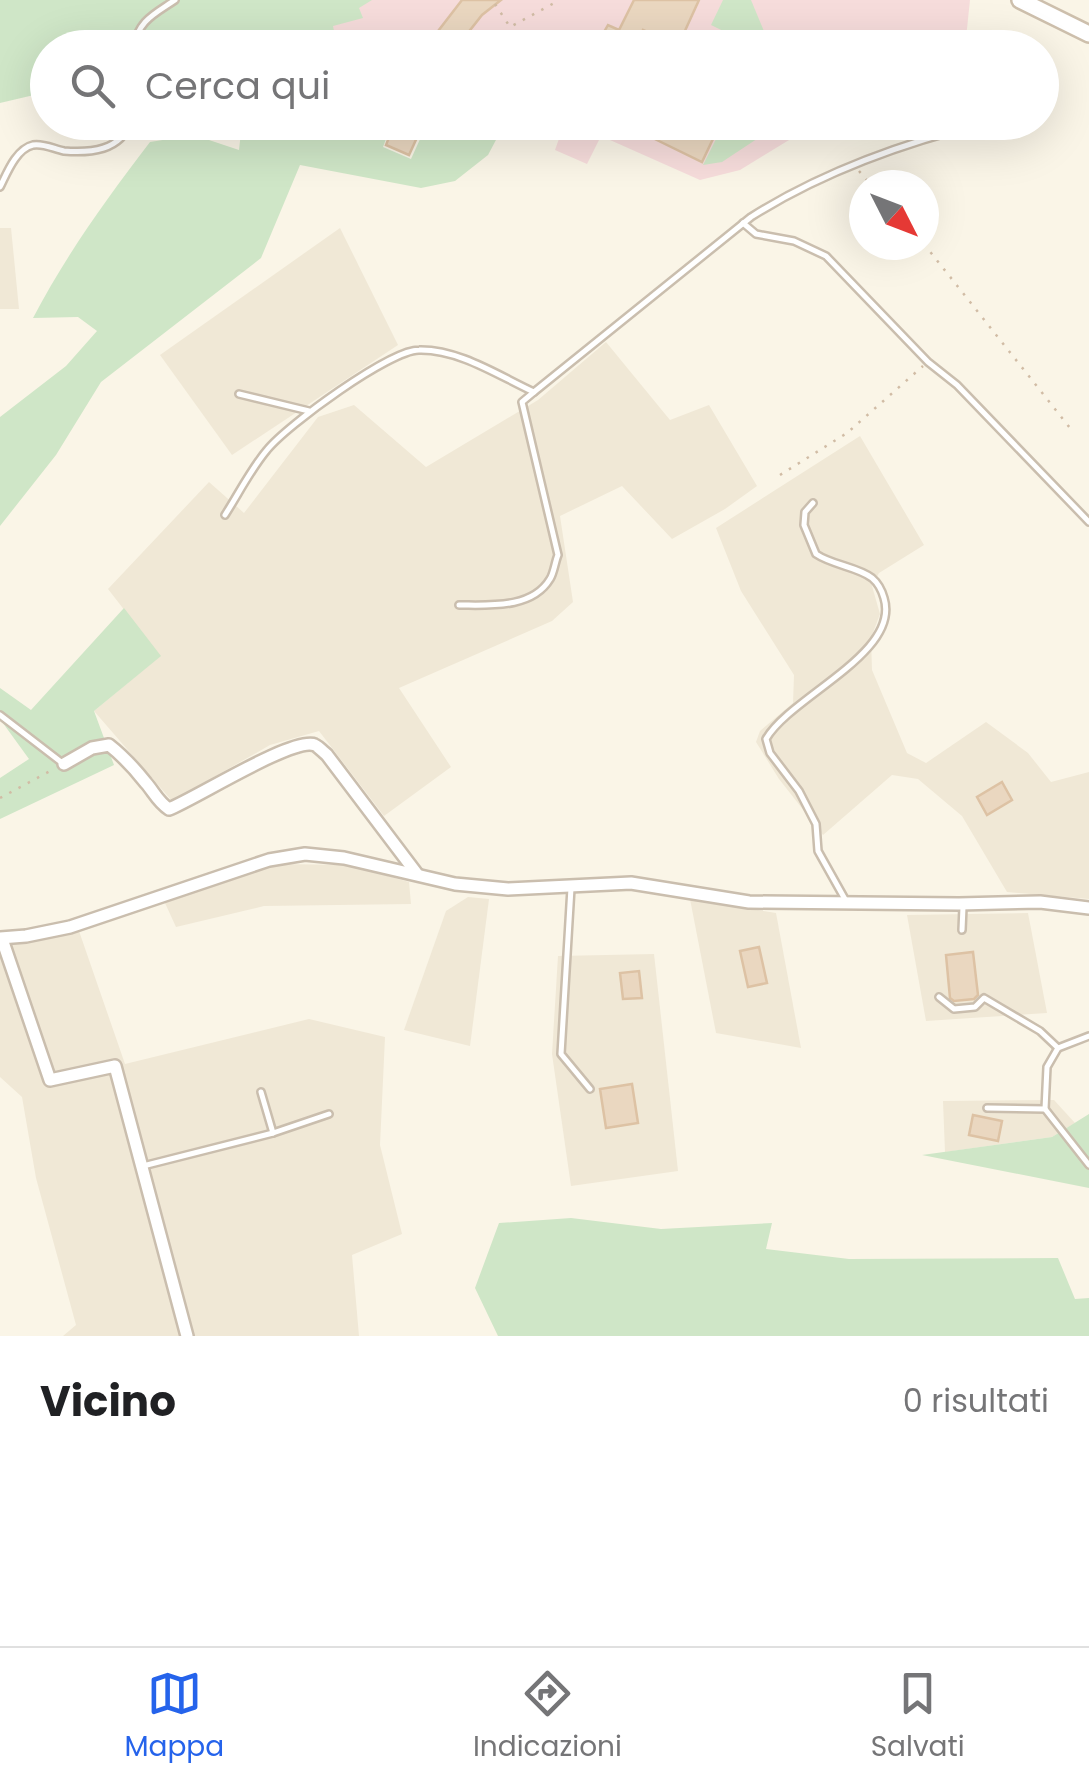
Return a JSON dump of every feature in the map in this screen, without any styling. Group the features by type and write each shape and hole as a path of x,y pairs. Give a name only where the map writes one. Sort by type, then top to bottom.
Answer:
{"main road":[{"path":"1020,0 1084,29"}],"street":[{"path":"64,764 92,748 109,745 140,775 162,806 169,809 272,755 304,744 316,745 416,874"},
{"path":"187,1336 115,1066 50,1080 1,938 70,927 269,860 305,854 344,858 454,884 508,888 630,882 749,902 1040,902 1089,908"}],"lane":[{"path":"138,30 152,14 175,0"},
{"path":"0,187 18,156 30,146 98,150 120,140"},
{"path":"459,605 526,600 550,580 558,555 522,402 743,223 780,199 922,140"},
{"path":"743,223 756,234 794,240 826,256 928,362 958,385 1089,522"},
{"path":"225,514 268,449 309,412 377,366 416,349 455,356 534,392"},
{"path":"238,394 309,412"},
{"path":"813,503 805,512 804,525 816,554 872,578 882,590 888,616 870,646 797,706 766,739 770,753 808,807 816,824 818,851 847,903"},
{"path":"0,715 64,764"},
{"path":"571,886 561,1054 590,1089"},
{"path":"962,930 964,904"},
{"path":"939,997 954,1008 975,1006 984,998 1040,1031 1058,1048"},
{"path":"1089,1036 1058,1048 1047,1068 1045,1109 1089,1165"},
{"path":"261,1092 273,1134"},
{"path":"988,1108 1045,1109"},
{"path":"140,1167 273,1134 329,1114"}],"path":[{"path":"495,4 510,28 556,2"},
{"path":"854,166 858,170"},
{"path":"937,260 1074,433"},
{"path":"780,475 848,433 928,362"},
{"path":"0,798 64,764"}],"shaded area":[{"path":"336,0 970,0 967,30 320,30"},
{"path":"559,140 599,140 587,164 555,150"},
{"path":"610,140 789,140 740,170 700,180"},
{"path":"0,228 11,228 19,309 0,309"},
{"path":"340,228 398,345 232,455 160,355"},
{"path":"606,342 670,420 709,405 757,486 672,539 622,486 560,516 573,602 552,621 399,688 451,767 384,816 319,731 270,745 172,801 94,711 160,656 108,589 209,482 244,513 318,417 354,405 426,467 538,400"},
{"path":"860,436 924,545 879,573 872,586 880,614 871,638 872,670 907,753 926,763 986,722 1028,753 1051,782 1089,772 1089,899 1007,892 962,816 918,779 892,775 823,835 756,742 760,731 793,703 794,675 741,591 716,528"},
{"path":"278,864 349,865 409,882 411,904 264,906 176,927 165,903"},
{"path":"468,897 489,899 470,1046 404,1030 446,911"},
{"path":"690,899 776,913 801,1048 716,1033"},
{"path":"1028,913 1047,1013 926,1021 907,915"},
{"path":"79,931 125,1064 309,1019 385,1037 380,1145 402,1234 352,1255 359,1336 63,1336 76,1325 36,1178 22,1097 0,1077 0,944"},
{"path":"654,954 678,1171 571,1186 552,1054 558,956"},
{"path":"1054,1100 1075,1123 1052,1137 945,1152 943,1101"}],"green space":[{"path":"0,0 372,0 359,8 363,18 333,26 334,30 30,30 30,96 0,103"},
{"path":"723,0 751,0 763,30 721,30 711,25"},
{"path":"209,140 239,150 240,140 386,140 383,147 411,159 420,140 496,140 488,155 455,181 421,188 300,165 261,258 101,382 56,455 0,526 0,417 66,366 97,331 78,317 33,318 59,272 150,142"},
{"path":"715,140 755,140 722,162 703,165"},
{"path":"124,608 161,656 94,711 114,765 0,819 0,778 29,759 0,719 0,688 31,710"},
{"path":"1089,1114 1089,1188 922,1155 1052,1137"},
{"path":"571,1218 661,1229 772,1223 766,1249 849,1259 1058,1258 1075,1299 1089,1298 1089,1336 498,1336 475,1288 499,1223"}],"building":[{"path":"462,0 501,0 470,30 439,30"},
{"path":"634,0 699,0 685,30 619,30"},
{"path":"388,140 416,140 409,155 386,145"},
{"path":"657,140 712,140 702,162"},
{"path":"1002,782 1012,800 987,815 977,797"},
{"path":"759,947 767,983 748,987 740,951"},
{"path":"973,952 978,995 954,1001 950,998 946,955"},
{"path":"639,971 642,998 623,999 620,973"},
{"path":"632,1084 638,1123 606,1128 600,1089"},
{"path":"973,1115 1002,1121 998,1141 969,1135"}]}
